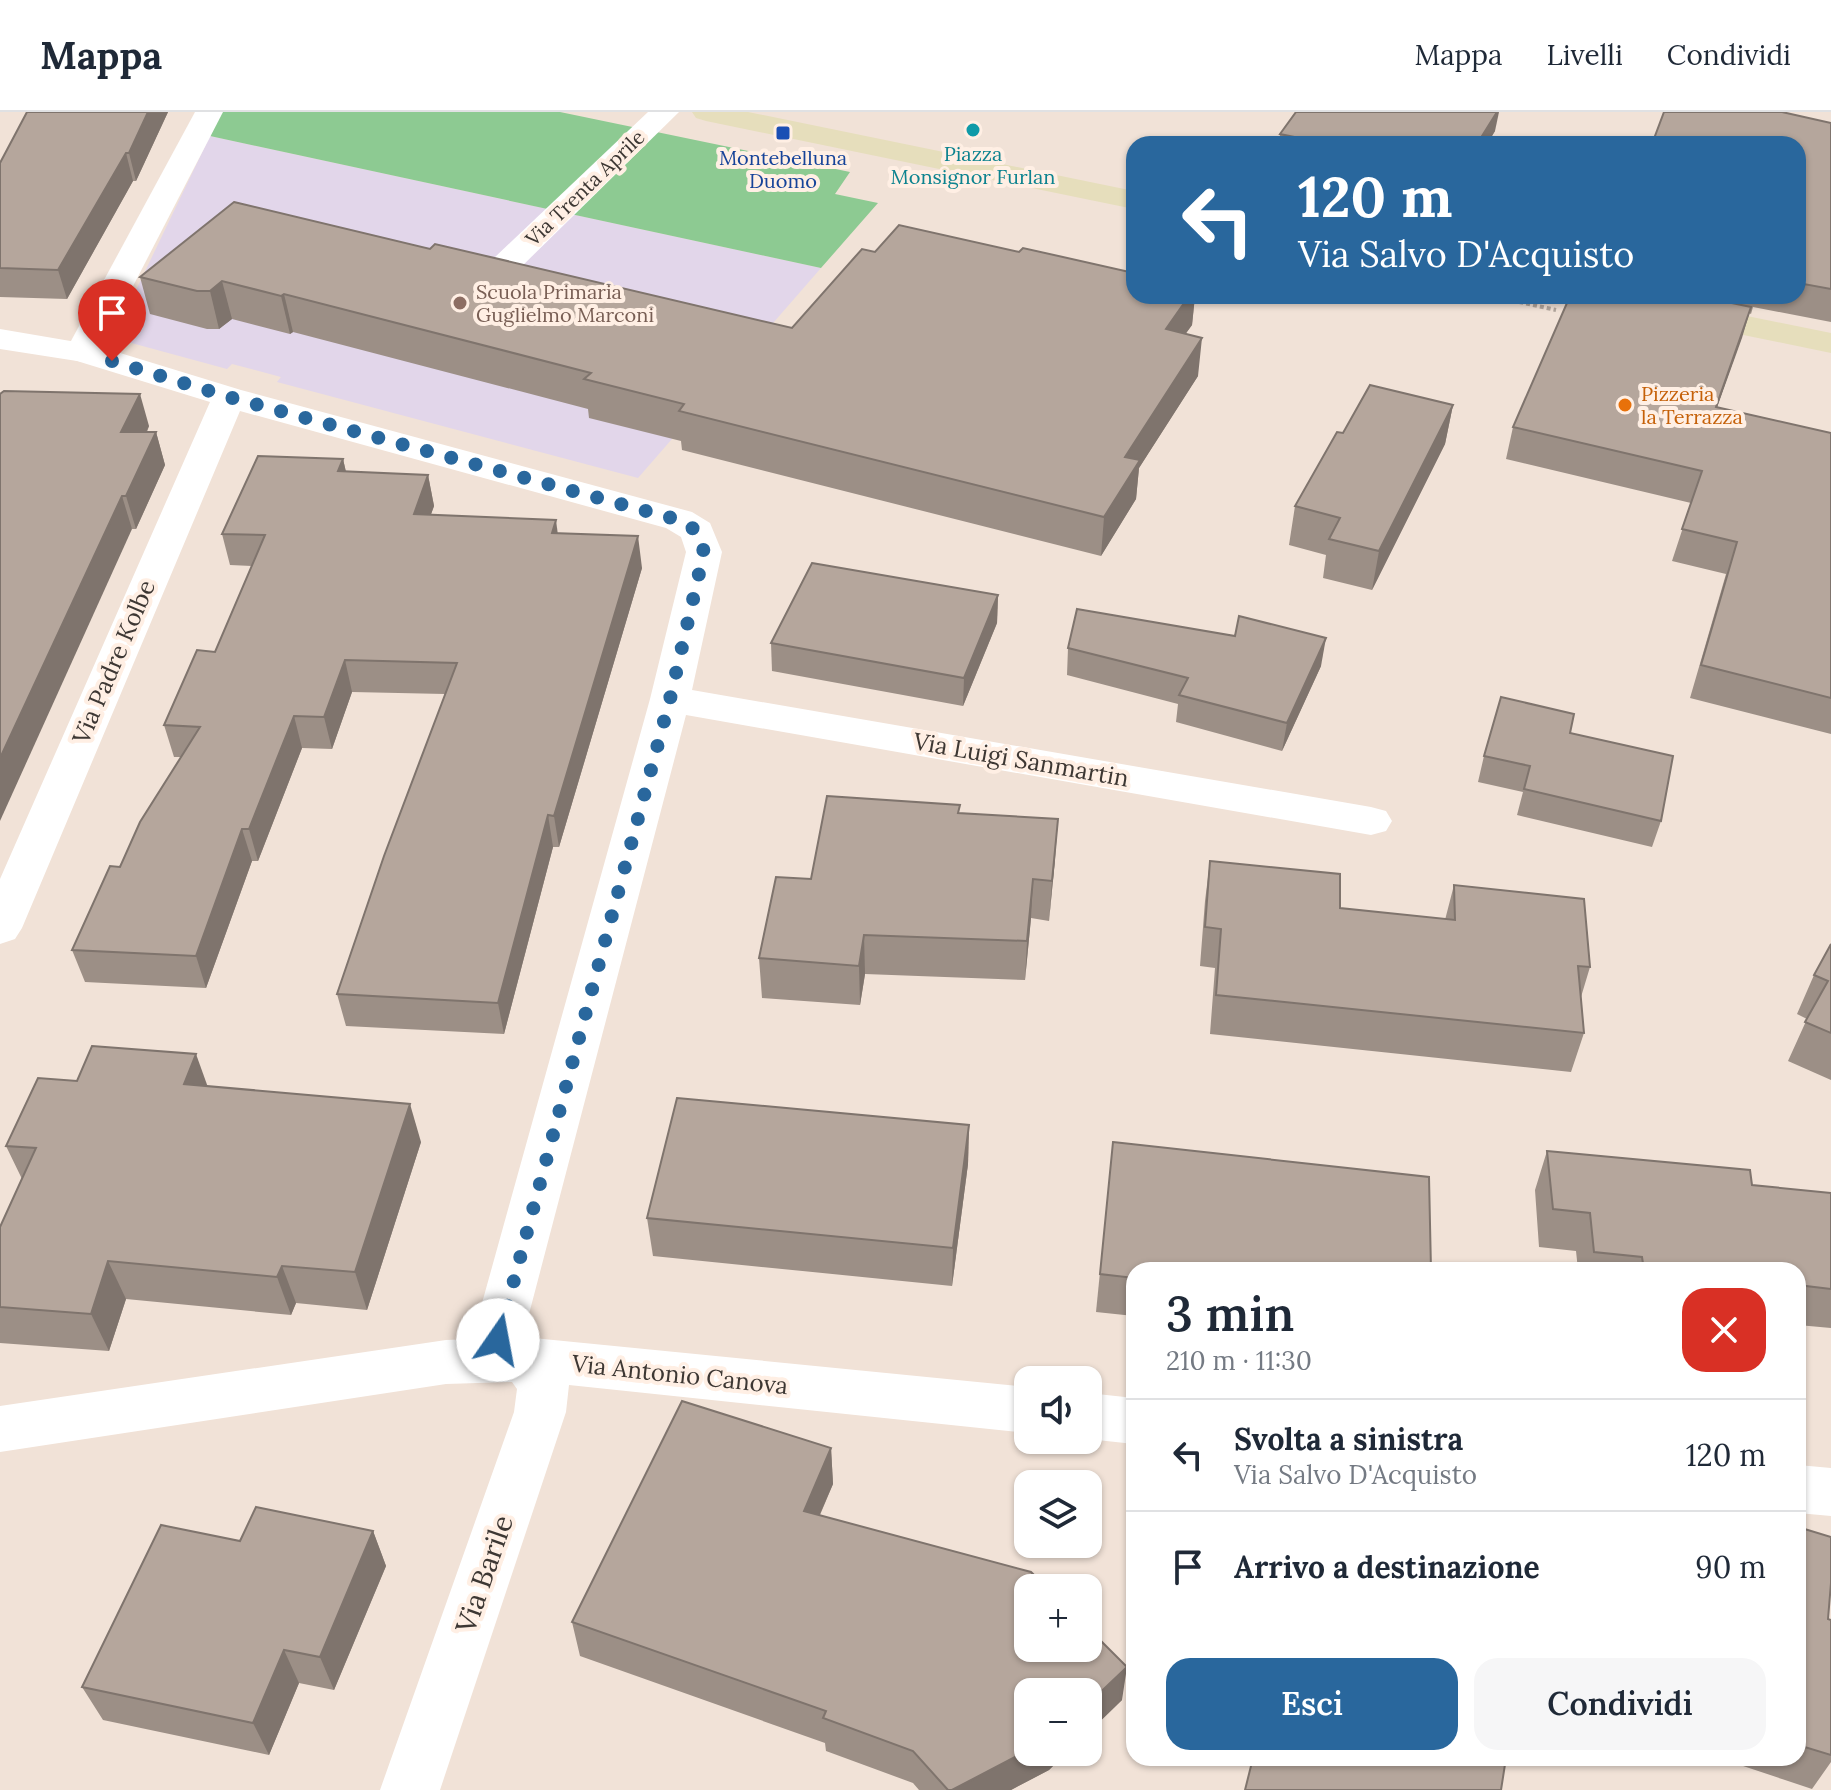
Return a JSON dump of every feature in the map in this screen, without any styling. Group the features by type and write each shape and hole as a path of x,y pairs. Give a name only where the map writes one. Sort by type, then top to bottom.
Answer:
{"main road":[{"path":"706,112 768,118 1126,198"},
{"path":"1641,304 1831,343"}],"street":[{"path":"82,352 209,112"},
{"name":"Via Trenta Aprile","path":"505,265 665,112"},
{"path":"0,339 82,352 229,397 679,520 697,531 704,552 670,699 507,1295 510,1359"},
{"name":"Via Padre Kolbe","path":"0,928 229,397"},
{"name":"Via Luigi Sanmartin","path":"670,699 1371,821"},
{"name":"Via Antonio Canova","path":"0,1429 446,1362 510,1359 1014,1409"},
{"name":"Via Barile","path":"410,1790 540,1412 543,1386 510,1359"},
{"path":"1102,1418 1126,1420"},
{"path":"1806,1490 1831,1492"}],"shaded area":[{"name":"Scuola Primaria Guglielmo Marconi","path":"210,136 821,268 638,478 277,382 281,377 232,364 227,369 113,338"}],"green space":[{"path":"222,112 560,112 850,172 835,194 878,203 821,268 210,136"}],"building":[{"path":"27,112 148,112 129,153 126,153 58,270 0,268 0,163"},
{"path":"1296,112 1497,112 1482,136 1280,134"},
{"path":"1664,112 1782,112 1831,123 1831,289 1806,284 1806,136 1655,136"},
{"path":"234,202 430,249 435,244 792,328 862,249 875,252 899,225 1019,252 1023,248 1126,271 1126,304 1183,304 1166,329 1202,338 1125,457 1140,460 1104,517 679,411 684,404 584,379 591,373 284,294 281,296 222,281 210,291 197,291 140,277"},
{"path":"1567,304 1737,304 1751,307 1716,407 1831,433 1831,698 1701,665 1737,542 1682,529 1702,471 1513,427"},
{"path":"1370,385 1453,405 1379,551 1329,539 1340,518 1295,506 1337,432 1343,433"},
{"path":"4,391 140,394 121,432 156,432 126,496 122,496 0,758 0,394"},
{"path":"258,456 343,459 338,471 428,475 414,514 556,520 552,533 638,536 554,816 548,815 498,1003 337,994 384,856 457,663 345,660 324,717 294,716 249,829 242,829 196,956 72,950 110,866 120,867 140,822 200,727 164,725 197,650 215,652 265,535 222,534"},
{"path":"812,563 998,595 964,678 771,643"},
{"path":"1077,609 1235,636 1239,616 1326,638 1287,723 1179,695 1188,678 1068,648"},
{"path":"1501,697 1574,714 1570,733 1673,756 1661,821 1524,789 1530,766 1484,756"},
{"path":"827,796 960,805 958,813 1058,819 1052,881 1033,879 1027,941 864,935 859,966 759,958 776,877 811,879"},
{"path":"1210,861 1340,874 1340,908 1455,920 1454,885 1584,899 1590,967 1578,966 1584,1033 1216,995 1221,929 1205,927"},
{"path":"1831,944 1831,1033 1805,1022 1828,981 1814,975"},
{"path":"92,1046 196,1054 184,1084 410,1104 355,1272 282,1266 277,1277 108,1261 91,1314 0,1307 0,1227 36,1148 6,1146 38,1078 77,1081"},
{"path":"677,1098 969,1125 953,1248 647,1218"},
{"path":"1113,1142 1429,1177 1431,1262 1126,1262 1126,1277 1100,1274"},
{"path":"1547,1151 1750,1170 1752,1185 1831,1193 1831,1289 1806,1286 1806,1262 1643,1262 1642,1257 1594,1252 1590,1213 1553,1209"},
{"path":"682,1401 831,1448 804,1511 1031,1572 1033,1574 1014,1574 1014,1662 1102,1662 1102,1642 1126,1666 1102,1691 1102,1678 1014,1678 1014,1757 952,1790 948,1790 913,1751 823,1718 826,1711 572,1622"},
{"path":"256,1507 373,1531 320,1657 284,1650 253,1723 82,1687 161,1525 240,1541"},
{"path":"1806,1529 1831,1537 1828,1619 1831,1620 1831,1755 1806,1747"},
{"path":"1251,1766 1505,1766 1501,1790 1245,1790"}],"place":[{"name":"Piazza Monsignor Furlan","path":"973,130"},
{"name":"Montebelluna Duomo","path":"783,133"},
{"name":"Scuola Primaria Guglielmo Marconi","path":"460,303"},
{"name":"Pizzeria la Terrazza","path":"1625,405"}],"route":[{"path":"112,361 229,397 679,520 697,531 704,552 670,699 507,1295 498,1340"}]}
